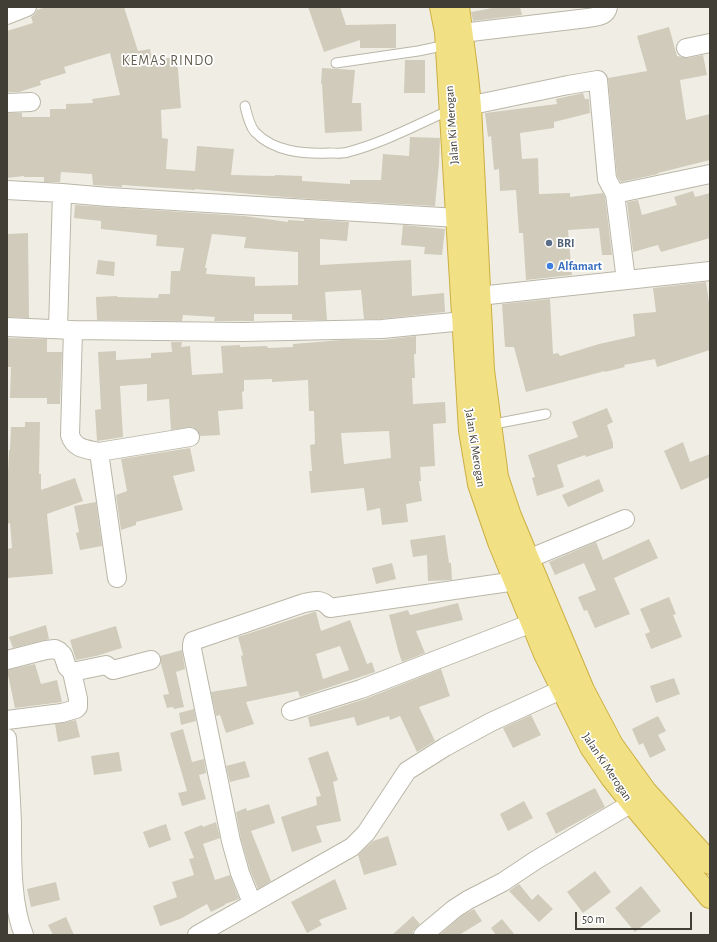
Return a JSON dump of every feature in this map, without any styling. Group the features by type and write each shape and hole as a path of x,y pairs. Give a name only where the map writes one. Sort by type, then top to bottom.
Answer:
{"highway":[{"name":"Jalan Ki Merogan","path":"441,7 446,32 454,39"},
{"name":"Jalan Ki Merogan","path":"458,7 454,39 460,108 471,296 464,321 470,431 480,484 499,542 532,623 591,747 612,778 710,897"},
{"name":"Jalan Ki Merogan","path":"460,108 458,218 483,370 497,477 510,516 583,690 612,745 645,791 710,863"}],"street":[{"path":"7,15 27,7"},
{"path":"454,39 603,15 607,12 608,7"},
{"path":"686,48 710,43"},
{"path":"460,108 598,80 607,178 615,194 626,280"},
{"path":"7,103 31,102"},
{"path":"615,194 710,174"},
{"path":"7,190 62,192 115,198 458,218"},
{"path":"62,192 65,330 70,434 72,440 78,447 100,452 190,437"},
{"path":"471,296 710,271"},
{"path":"7,327 65,330 242,332 382,329 464,321"},
{"path":"100,452 117,578"},
{"path":"528,558 625,518"},
{"path":"252,903 240,873 231,841 192,648 193,641 304,603 318,600 325,603 330,608 516,581"},
{"path":"291,711 361,690 532,623"},
{"path":"7,660 55,649 63,655 67,667 72,672 78,699 78,707 76,709 62,713 7,720"},
{"path":"72,672 106,665 113,670 151,660"},
{"path":"197,935 352,847 366,833 407,771 445,747 492,722 563,689"},
{"path":"7,738 11,790 12,856 15,897 21,928 24,935"},
{"path":"423,935 454,909 468,900 503,882 536,860 632,803"}],"lane":[{"path":"336,63 418,51 454,39"},
{"path":"245,106 254,131 265,140 293,151 315,154 346,153 360,149 460,108"},
{"path":"489,425 546,414"}],"building":[{"path":"46,7 124,7 138,51 150,49 152,60 177,57 181,108 161,110 162,138 168,139 166,169 195,171 197,146 234,149 231,175 302,176 302,181 350,184 350,180 381,180 383,154 409,156 410,137 440,138 435,206 295,198 195,189 93,185 92,174 61,172 60,182 44,182 44,177 24,176 7,178 7,113 22,113 22,117 50,117 50,109 66,109 66,104 93,103 92,99 120,95 110,53 64,67 66,73 40,81 41,85 19,92 7,92 7,31 33,23 31,17 37,10"},
{"path":"308,7 340,7 346,25 396,24 396,48 360,48 360,40 324,52"},
{"path":"498,7 520,7 522,15 473,21 471,12"},
{"path":"669,27 677,56 688,58 703,55 707,75 680,80 686,120 710,114 710,160 621,182 617,176 608,78 647,71 637,36"},
{"path":"405,60 425,60 425,93 404,93"},
{"path":"322,68 355,70 352,103 361,103 362,131 325,133 321,84"},
{"path":"583,93 585,99 589,99 590,113 554,122 554,128 520,133 522,159 538,158 539,194 570,193 570,197 603,193 605,197 612,255 602,255 599,228 568,230 572,275 526,280 523,233 519,233 516,190 500,191 499,169 494,170 491,136 488,137 485,113 557,104 556,99"},
{"path":"693,191 695,197 710,193 710,238 661,252 658,245 633,252 627,202 638,200 642,215 677,205 674,197"},
{"path":"75,205 244,216 288,222 288,220 304,221 304,219 349,222 347,241 320,239 320,265 411,260 412,296 444,293 445,312 381,319 364,319 361,290 325,292 327,320 292,320 292,314 254,314 254,321 214,321 215,317 183,315 182,321 97,320 96,297 117,296 158,298 159,294 170,294 171,271 180,271 184,248 156,246 157,235 101,229 101,221 74,218","holes":["212,234 246,237 244,248 298,252 298,285 255,286 255,277 206,274 207,268 205,268"]},
{"path":"403,225 445,229 442,255 424,254 425,247 401,245"},
{"path":"28,233 29,318 7,317 7,234"},
{"path":"98,260 115,262 114,276 96,274"},
{"path":"706,282 710,309 710,350 657,367 655,359 624,365 625,367 526,392 514,347 505,347 502,304 550,299 553,354 558,353 560,356 599,344 635,336 633,314 656,312 653,288"},
{"path":"416,336 416,354 414,354 415,378 412,378 413,404 445,402 446,423 433,424 435,466 420,467 421,481 419,481 422,501 406,504 408,522 382,525 380,508 367,511 364,488 311,493 309,471 312,471 310,445 315,444 314,411 309,411 308,380 272,382 272,379 244,380 244,391 242,392 243,409 218,411 220,435 200,436 198,431 193,427 171,430 169,399 147,401 147,384 120,386 123,437 97,441 95,410 101,409 98,352 116,351 116,360 151,358 151,353 172,352 171,342 182,342 181,347 190,346 192,375 223,373 221,346 267,346 268,348 293,347 293,344 342,340 382,340","holes":["389,431 391,458 344,464 341,433"]},
{"path":"7,338 47,339 47,352 62,352 60,404 47,404 47,398 10,398 11,367 7,367"},
{"path":"607,408 613,422 607,425 613,443 613,448 586,457 585,455 557,465 564,487 537,496 532,478 535,477 528,455 578,437 572,422"},
{"path":"25,422 40,422 39,474 41,474 41,490 75,478 83,501 47,514 53,574 7,578 7,549 12,548 10,523 7,524 7,473 11,427 25,427"},
{"path":"683,442 690,462 710,454 710,477 681,490 664,451"},
{"path":"190,448 195,471 173,476 183,510 136,522 136,525 121,530 116,495 127,491 121,459"},
{"path":"599,479 604,491 568,507 562,495"},
{"path":"96,502 102,546 80,550 76,533 79,532 74,506"},
{"path":"445,535 449,563 451,563 452,580 428,581 427,555 413,557 410,540"},
{"path":"649,539 658,558 614,578 630,614 595,628 587,610 584,611 578,597 596,590 584,563 555,575 549,562 596,542 603,560"},
{"path":"392,563 396,579 376,584 372,568"},
{"path":"669,597 676,614 673,615 682,637 651,649 645,634 650,632 640,609"},
{"path":"458,603 463,620 416,631 425,653 402,662 389,615 408,610 410,615"},
{"path":"314,612 316,612 321,631 350,620 367,664 372,662 375,672 300,697 298,691 246,702 254,724 226,733 220,715 216,716 211,692 247,686 241,656 243,655 238,637","holes":["340,646 349,670 323,679 316,654"]},
{"path":"46,625 49,639 13,648 9,637"},
{"path":"116,626 122,648 76,660 70,640"},
{"path":"182,650 185,669 176,672 184,707 174,709 173,707 167,708 163,695 169,694 160,656"},
{"path":"35,664 41,684 57,680 62,702 15,708 7,670"},
{"path":"441,669 450,696 419,707 435,741 417,752 400,716 390,720 389,716 357,726 354,717 310,727 308,717 365,699"},
{"path":"674,678 680,694 656,703 650,686"},
{"path":"194,709 196,721 181,725 179,713"},
{"path":"531,715 541,735 513,748 503,728"},
{"path":"658,716 666,731 658,735 666,750 650,758 643,743 639,745 632,729"},
{"path":"76,720 80,737 58,742 55,724"},
{"path":"183,729 192,762 204,759 206,773 199,775 206,799 182,806 178,793 187,791 170,733"},
{"path":"328,751 338,780 333,782 341,821 316,826 322,842 292,852 281,817 317,805 316,797 321,796 308,758"},
{"path":"119,752 122,771 94,775 91,756"},
{"path":"245,761 250,777 230,782 226,766"},
{"path":"595,788 605,807 556,834 546,813"},
{"path":"524,801 533,818 508,831 500,814"},
{"path":"269,804 275,823 251,831 271,881 258,889 250,870 241,839 236,812 246,808 247,811"},
{"path":"216,822 220,838 203,844 215,880 230,875 239,899 225,904 211,912 207,904 180,919 160,926 153,906 177,897 172,882 194,875 189,859 194,858 184,832 202,825 203,827"},
{"path":"166,824 171,840 149,848 143,832"},
{"path":"388,836 397,865 364,875 358,855 373,841"},
{"path":"595,871 611,892 583,913 567,892"},
{"path":"335,879 347,909 319,920 322,925 307,933 291,902"},
{"path":"56,882 60,900 31,907 27,889"},
{"path":"519,884 532,900 538,894 553,909 539,922 509,891"},
{"path":"641,886 661,911 635,932 615,908"},
{"path":"474,909 482,921 459,935 439,935 460,917"},
{"path":"413,916 420,924 413,931 413,935 392,935"},
{"path":"66,917 74,935 53,935 48,925"},
{"path":"502,919 515,935 496,935 491,928"}],"place":[{"name":"BRI","path":"549,243"},
{"name":"Alfamart","path":"550,266"}],"district":[{"name":"KEMAS RINDO","path":"168,61"}]}
